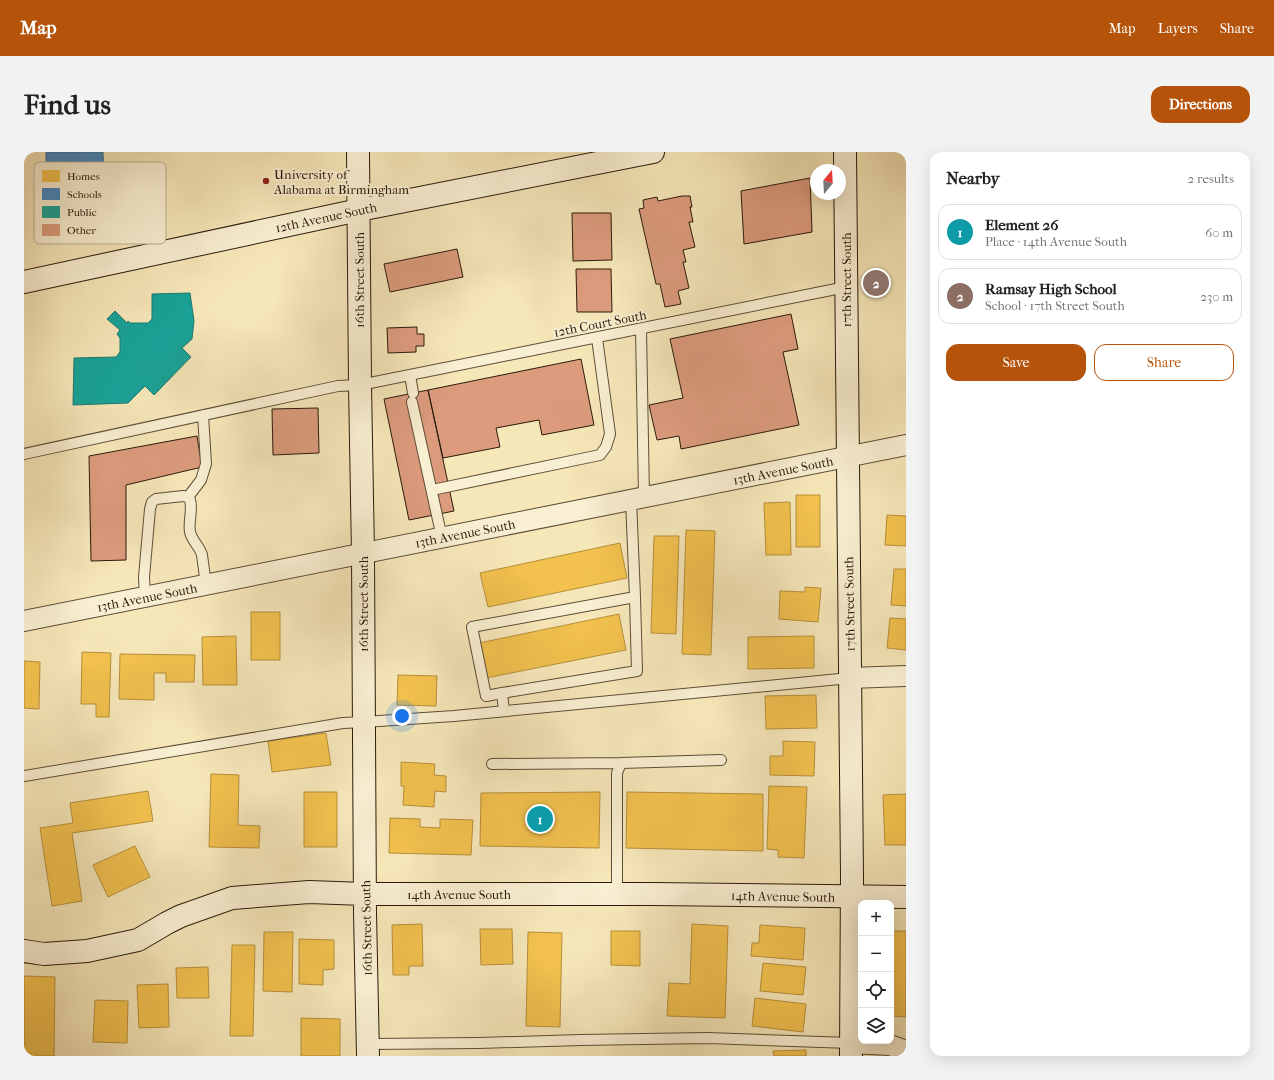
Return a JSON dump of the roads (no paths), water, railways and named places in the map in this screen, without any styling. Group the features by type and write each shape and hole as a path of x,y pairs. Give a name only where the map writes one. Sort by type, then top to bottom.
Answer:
{"street":[{"name":"16th Street South","path":"358,152 363,554 365,913 368,1050"},
{"name":"12th Avenue South","path":"24,282 359,210 653,152"},
{"name":"17th Street South","path":"845,152 850,678 851,1049"},
{"name":"13th Avenue South","path":"24,622 145,596 363,554 906,445"},
{"path":"850,678 906,676"},
{"name":"14th Avenue South","path":"24,950 44,954 87,951 138,940 181,916 232,898 309,892 365,894 616,894 906,897"},
{"path":"851,1049 890,1045 906,1051"}],"lane":[{"name":"12th Court South","path":"24,454 338,386 360,385 597,338 846,286"},
{"path":"635,597 472,627 486,696 637,671 635,597 641,329"},
{"path":"432,490 600,455 606,447 610,434 597,338"},
{"path":"410,375 413,397 442,538"},
{"path":"188,497 201,480 206,464 202,415"},
{"path":"145,596 144,577 151,506 156,499 183,496 188,497"},
{"path":"188,497 191,503 190,531 201,551 206,585"},
{"path":"24,776 335,724 504,711 850,678"},
{"path":"502,694 504,711"},
{"path":"492,764 621,763 721,760"},
{"path":"616,894 617,773 621,763"},
{"path":"368,1050 479,1043 708,1038 851,1049"}],"place":[{"name":"University of Alabama at Birmingham","path":"266,181"},
{"name":"Ramsay High School","path":"876,283"},
{"name":"Element 26","path":"540,819"}]}
